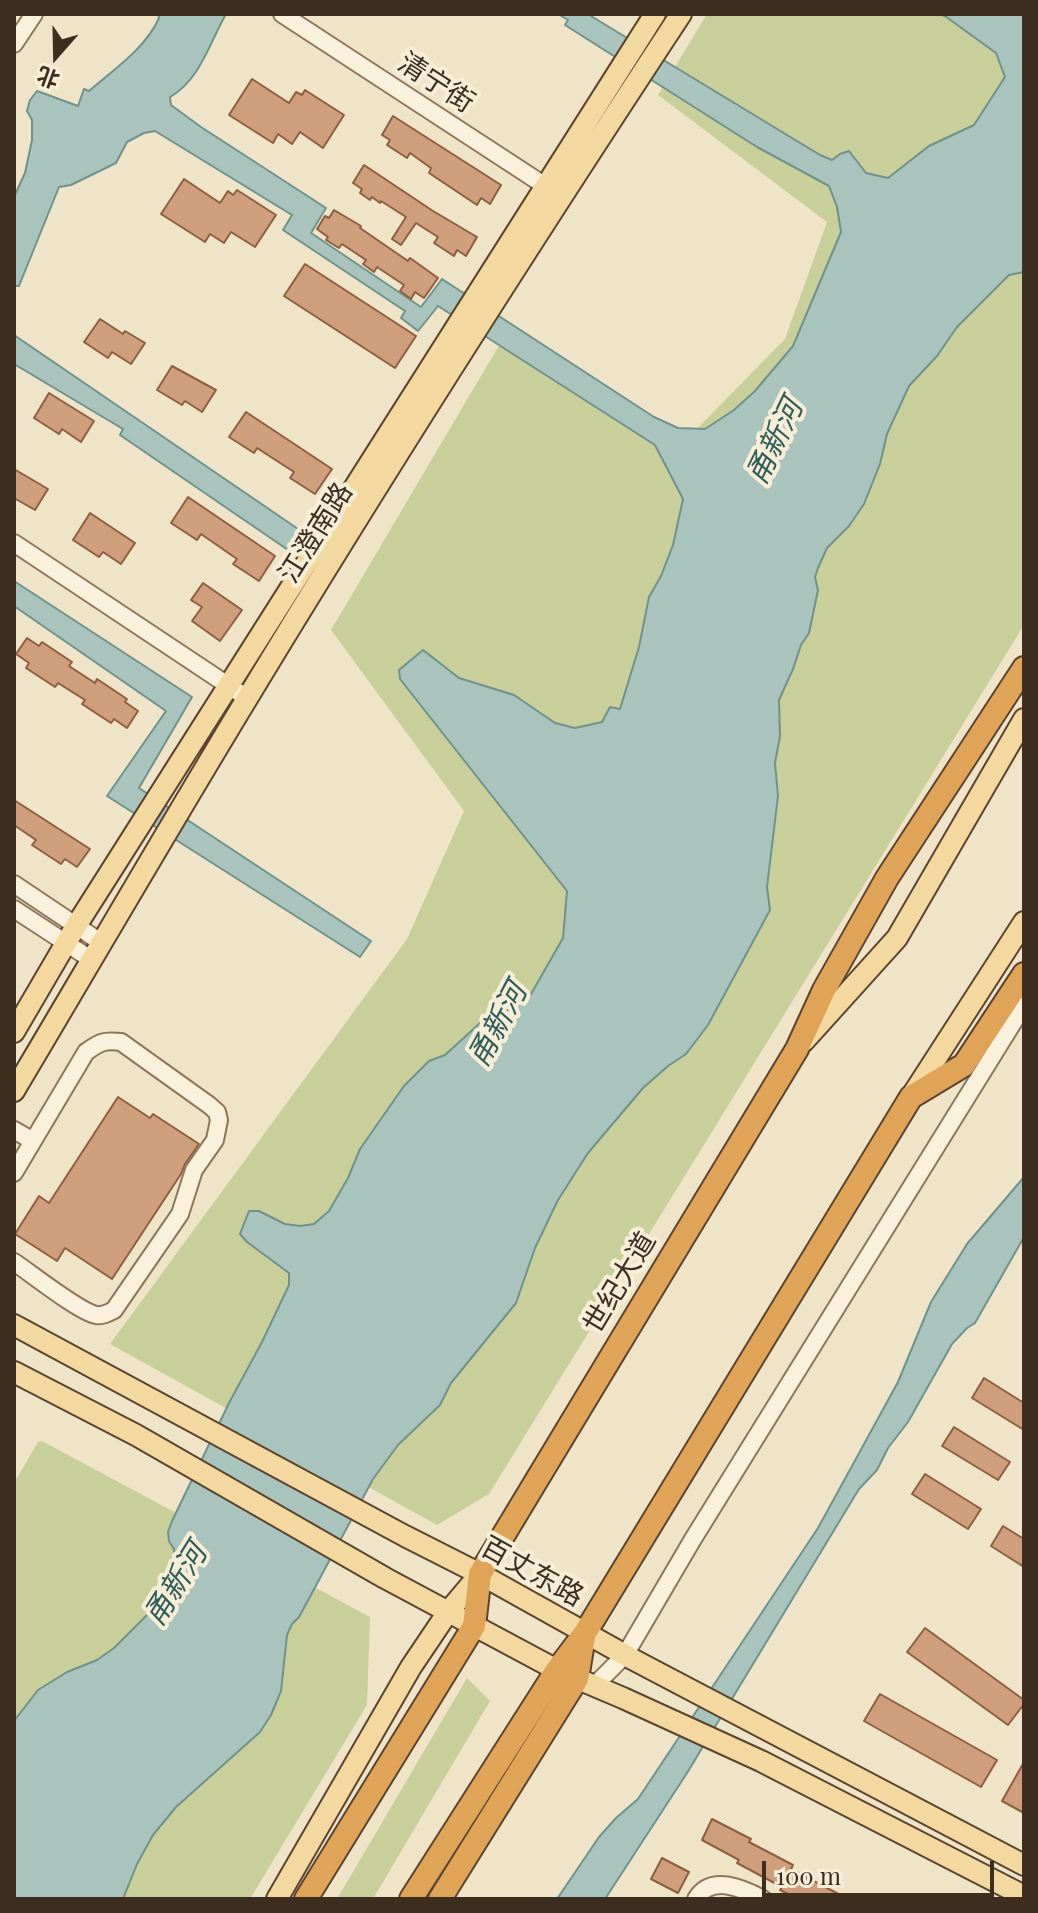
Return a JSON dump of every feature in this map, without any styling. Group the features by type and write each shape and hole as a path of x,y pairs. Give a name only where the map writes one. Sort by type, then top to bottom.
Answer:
{"highway":[{"path":"797,1049 824,990 878,893 1024,668"},
{"path":"411,1899 557,1670 585,1633 911,1097 964,1065 1021,978"},
{"name":"世纪大道","path":"306,1899 474,1626 480,1574 797,1049"},
{"path":"440,1899 586,1682 585,1633"}],"main road":[{"name":"江澄南路","path":"14,1091 553,191 655,14"},
{"name":"江澄南路","path":"14,1032 71,934 228,687 553,191 681,14"},
{"name":"世纪大道","path":"797,1049 897,938 1024,719"},
{"path":"911,1097 1024,922"},
{"name":"百丈东路","path":"14,1325 480,1574 634,1660 1024,1865"},
{"path":"14,1372 136,1435 385,1578 557,1670 761,1761 1024,1896"},
{"path":"277,1899 411,1667 448,1612 480,1574"}],"street":[{"path":"14,44 34,14"},
{"name":"清宁街","path":"282,14 553,191"},
{"path":"14,543 247,698"},
{"path":"14,884 71,934 97,951"},
{"path":"14,909 71,934"},
{"path":"586,1682 634,1660 701,1526 1024,1005"},
{"path":"14,1173 86,1052 98,1043 121,1042 217,1112 219,1120 215,1140 194,1170 180,1214 114,1310 105,1315 95,1315 79,1308 14,1262"},
{"path":"14,1130 33,1141"},
{"path":"696,1899 701,1891 718,1884 743,1888 763,1899"}],"green space":[{"path":"707,14 1024,14 1024,625 489,1494 437,1525 110,1344 407,939 464,811 331,630 501,342 684,442 785,339 827,222 658,95"},
{"path":"42,1441 370,1617 367,1705 250,1899 14,1899 14,1483 38,1442"},
{"path":"467,1678 490,1701 373,1899 337,1899"}],"water":[{"name":"甬新河","path":"158,14 226,14 197,71 170,97 171,105 326,208 311,233 421,307 442,279 654,417 678,428 705,429 734,410 755,391 793,346 841,232 837,207 829,186 757,147 565,25 568,20 558,14 591,14 820,155 832,160 849,151 866,173 888,178 929,146 974,125 1005,77 996,53 938,14 1024,14 1024,272 1009,275 957,327 937,356 909,386 887,434 880,464 864,504 849,526 827,548 818,568 815,577 818,590 809,633 779,700 780,736 775,763 778,796 767,887 770,910 708,1025 686,1054 643,1088 588,1153 558,1200 535,1248 516,1303 451,1383 440,1405 398,1445 373,1479 287,1635 281,1691 260,1732 176,1807 153,1835 123,1899 14,1899 14,1721 38,1690 67,1672 97,1660 114,1648 148,1614 173,1569 174,1549 168,1532 172,1521 289,1285 289,1273 240,1234 249,1211 259,1211 285,1224 300,1226 314,1224 329,1211 360,1149 404,1086 429,1061 445,1055 491,1013 514,1009 531,994 563,938 567,891 400,679 399,670 423,650 459,678 514,695 555,723 575,728 602,722 610,707 620,709 639,647 649,597 673,545 683,499 655,445 438,306 418,331 401,318 405,311 283,230 292,215 155,131 127,142 116,163 71,185 59,187 19,286 14,286 14,197 25,173 32,140 32,120 27,111 30,100 37,91 78,106 84,89 89,91 146,39 159,18"},
{"path":"14,335 304,533 291,552 120,435 123,429 14,364"},
{"path":"14,581 192,697 139,788 371,941 360,957 107,796 166,711 14,606"},
{"path":"1024,1177 1024,1237 975,1323 952,1344 908,1422 888,1448 877,1470 859,1489 687,1773 605,1899 557,1899 599,1837 638,1799 818,1528 898,1382 931,1302 967,1244"}],"building":[{"path":"252,79 289,103 296,92 302,95 305,90 344,115 323,148 300,132 292,144 278,134 273,143 229,115"},
{"path":"393,116 501,185 490,204 481,198 477,205 429,173 431,168 410,153 407,158 387,145 390,140 382,135"},
{"path":"364,165 477,237 466,256 457,250 454,256 434,243 438,237 416,223 401,245 392,239 406,217 381,201 372,197 370,200 360,193 362,189 353,183"},
{"path":"184,179 220,203 228,191 233,195 237,190 276,215 255,247 231,232 224,243 210,234 205,242 161,214"},
{"path":"334,210 438,278 424,298 415,292 411,299 400,291 404,285 377,267 374,272 363,264 366,260 342,244 339,248 326,240 328,237 317,229 325,216 329,218"},
{"path":"305,264 416,336 395,368 284,296"},
{"path":"100,319 123,334 125,331 145,343 131,364 112,352 108,358 84,342"},
{"path":"172,366 216,390 202,412 185,401 182,405 157,390"},
{"path":"49,393 94,421 81,442 62,429 59,434 34,418"},
{"path":"246,412 332,469 315,494 290,478 294,472 257,448 254,453 229,437"},
{"path":"14,469 48,489 35,510 14,498"},
{"path":"188,497 275,556 259,581 233,564 237,559 201,534 197,540 171,523"},
{"path":"90,513 135,543 121,564 103,552 99,557 73,540"},
{"path":"203,583 242,610 220,641 192,621 202,607 191,600"},
{"path":"27,638 39,646 42,642 72,662 69,666 95,683 97,679 127,699 125,702 138,711 127,728 114,719 111,723 82,704 85,700 58,683 55,687 26,668 29,663 16,654"},
{"path":"14,800 90,849 77,867 65,859 61,864 32,845 36,840 14,825"},
{"path":"118,1097 150,1118 153,1114 199,1144 112,1279 65,1248 57,1261 15,1234 39,1196 49,1203"},
{"path":"984,1378 1024,1403 1024,1430 972,1398"},
{"path":"954,1427 1010,1462 998,1480 942,1446"},
{"path":"925,1474 981,1509 968,1529 912,1494"},
{"path":"1003,1526 1024,1539 1024,1567 991,1546"},
{"path":"925,1628 1024,1700 1008,1725 907,1652"},
{"path":"880,1694 997,1760 981,1787 864,1721"},
{"path":"1024,1762 1024,1813 1002,1801"},
{"path":"712,1819 793,1865 791,1869 848,1899 798,1899 780,1890 782,1887 702,1840"},
{"path":"662,1858 689,1872 678,1893 651,1879"}]}
